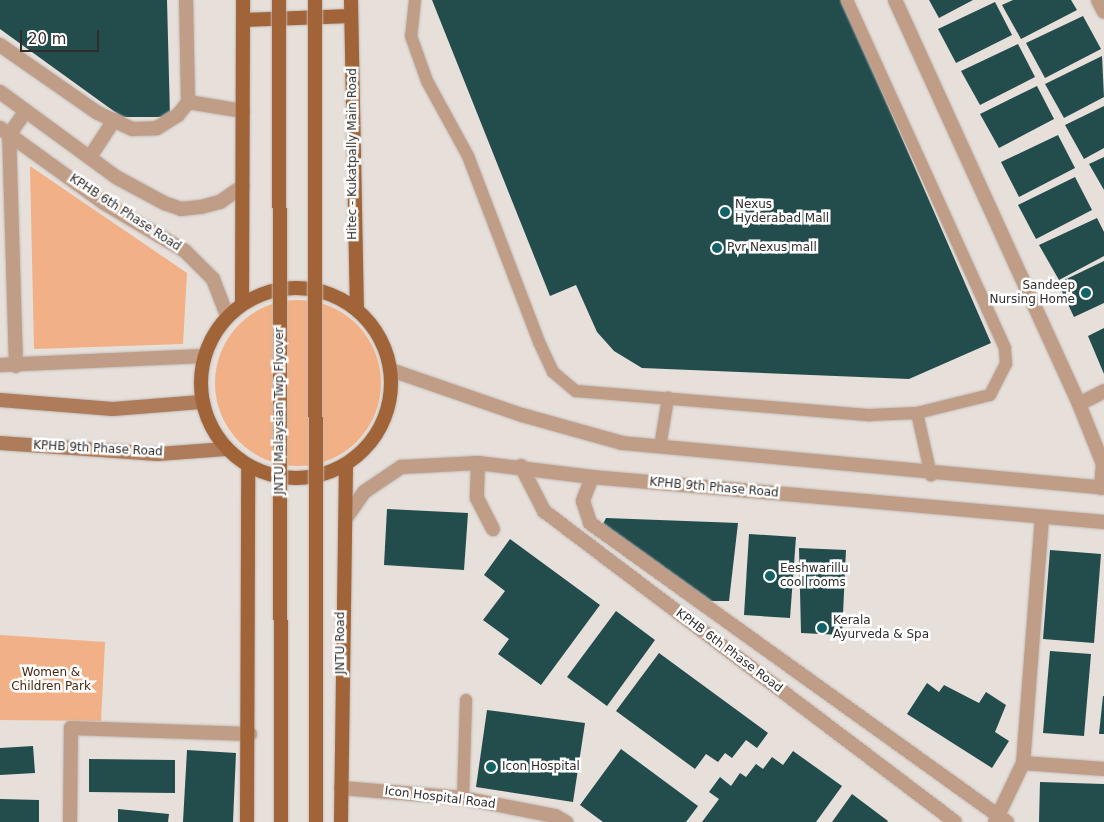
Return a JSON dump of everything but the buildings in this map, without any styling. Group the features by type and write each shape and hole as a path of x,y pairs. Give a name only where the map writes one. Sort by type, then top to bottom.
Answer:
{"main road":[{"path":"242,304 243,0"},
{"name":"JNTU Malaysian Twp Flyover","path":"279,0 280,822"},
{"path":"316,0 316,822"},
{"name":"Hitec - Kukatpally Main Road","path":"351,0 357,308"},
{"path":"243,20 352,16"},
{"path":"300,287 330,293 357,308 385,346 391,370 391,397 382,423 367,446 346,464 297,478 248,466 226,449 201,402 204,356 227,316 242,304 269,291 300,287"},
{"path":"0,400 113,409 201,402"},
{"name":"KPHB 9th Phase Road","path":"0,444 158,454 226,449"},
{"name":"JNTU Road","path":"340,822 341,553 346,518 346,464"},
{"path":"247,822 250,734 248,466"}],"street":[{"path":"0,45 114,120 133,129 157,128 178,115 188,102 186,0"},
{"path":"391,370 522,416 622,443 931,475 1102,488 1103,464 1079,404 895,0"},
{"path":"1098,0 1104,12"},
{"name":"KPHB 6th Phase Road","path":"0,92 124,181 181,208 220,202 243,186"},
{"path":"188,102 243,111"},
{"path":"16,366 3,132 26,111"},
{"path":"90,158 114,120"},
{"name":"KPHB 6th Phase Road","path":"3,132 104,202 185,251 213,279 227,316"},
{"path":"0,365 16,366 204,356"},
{"path":"1079,404 1104,391"},
{"path":"478,463 479,505 493,529"},
{"name":"KPHB 9th Phase Road","path":"346,518 364,492 401,467 478,463 521,466 592,478 1104,522"},
{"name":"KPHB 6th Phase Road","path":"521,466 544,511 955,822"},
{"name":"KPHB 6th Phase Road","path":"592,478 583,501 590,523 1000,820"},
{"path":"1000,820 1023,763 1042,517"},
{"path":"70,822 70,728 250,734"},
{"path":"1023,763 1104,769"},
{"name":"Icon Hospital Road","path":"341,788 463,798 555,816 566,822"}],"lane":[{"path":"415,0 411,36 427,81 468,156 553,372 576,391 870,415 917,413 990,395 1006,364 1004,348 847,0"},
{"path":"660,446 668,398"},
{"path":"917,413 931,475"},
{"path":"463,798 466,700"}],"green space":[{"path":"30,166 187,273 183,344 34,349"},
{"path":"306,300 330,306 357,324 375,351 380,367 380,399 375,415 357,442 344,452 322,463 290,466 266,460 245,447 234,436 218,407 215,375 221,351 234,330 245,319 274,303"},
{"name":"Women & Children Park","path":"0,635 105,642 101,721 0,720"}],"place":[{"name":"Nexus Hyderabad Mall","path":"725,212"},
{"name":"Pvr Nexus mall","path":"717,248"},
{"name":"Sandeep Nursing Home","path":"1086,293"},
{"name":"Eeshwarillu cool rooms","path":"770,576"},
{"name":"Kerala Ayurveda & Spa","path":"822,628"},
{"name":"Icon Hospital","path":"491,767"}]}
